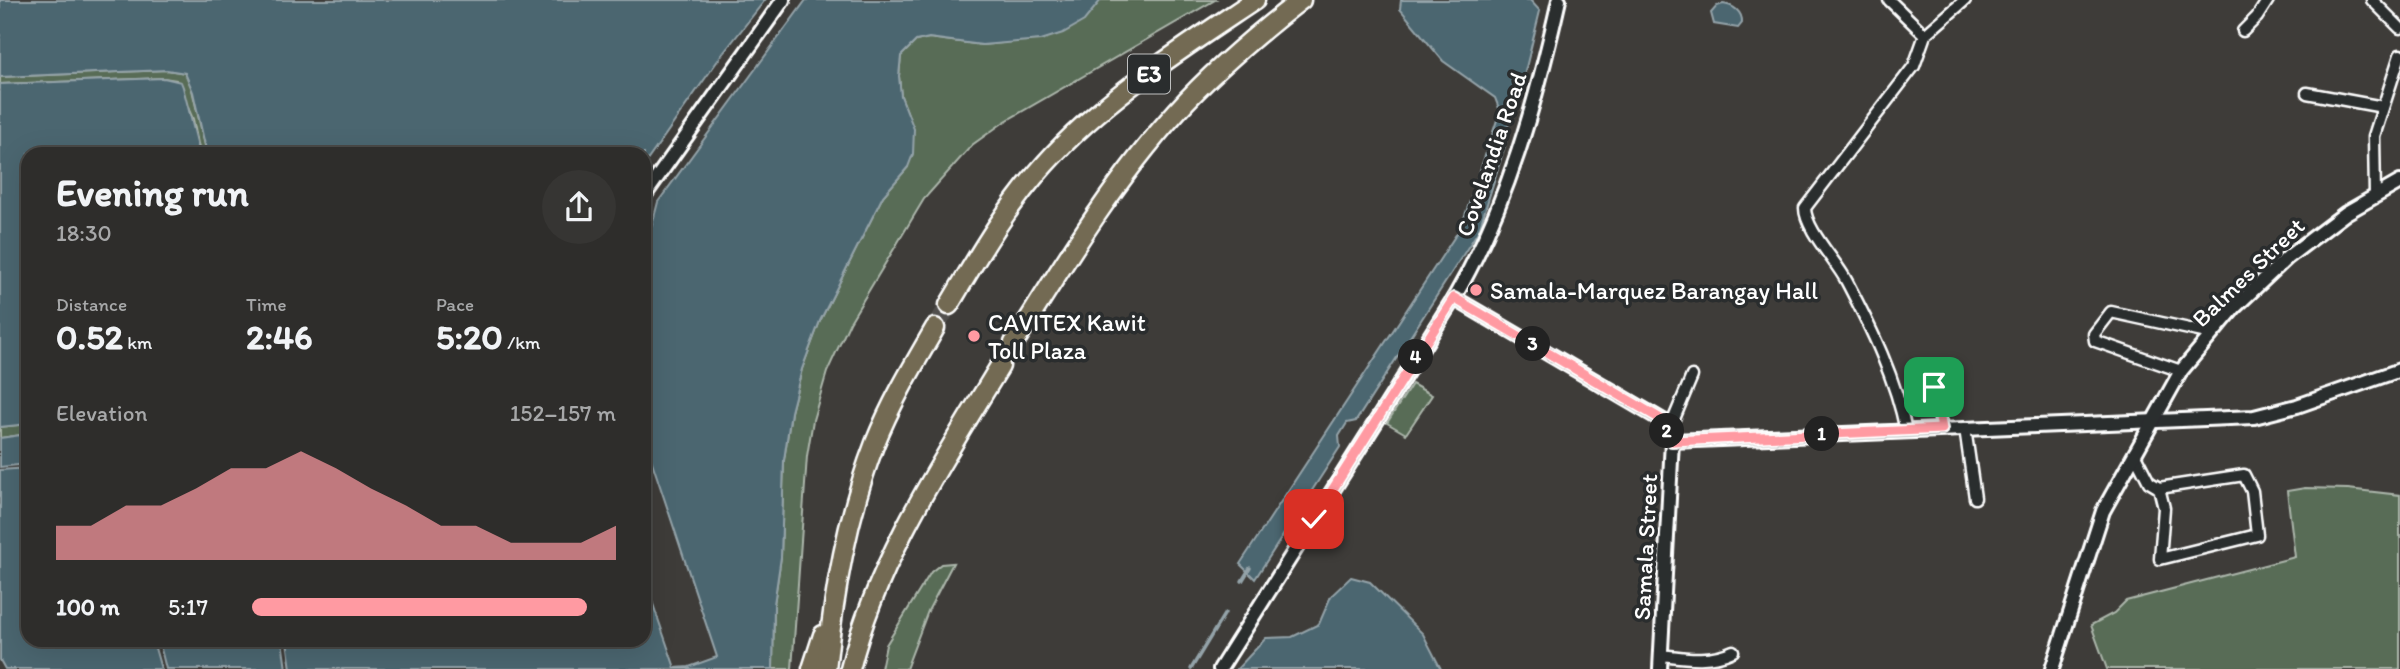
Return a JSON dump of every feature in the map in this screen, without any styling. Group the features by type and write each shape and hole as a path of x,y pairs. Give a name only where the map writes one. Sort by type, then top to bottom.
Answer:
{"highway":[{"name":"E3","path":"948,305 1007,212 1044,164 1070,138 1130,88 1255,0"},
{"name":"E3","path":"1014,344 1081,237 1154,139 1215,73 1301,0"},
{"path":"826,669 842,555 870,457 897,396 935,328"},
{"path":"850,669 869,608 897,544 934,475 1000,366"},
{"path":"812,669 832,612"}],"street":[{"path":"651,186 783,0"},
{"name":"Covelandia Road","path":"1220,669 1454,298 1483,244 1506,188 1545,65 1559,0"},
{"path":"1889,0 1925,35"},
{"path":"1906,431 1900,401 1868,324 1846,279 1807,220 1805,208 1914,66 1925,35 1965,0"},
{"path":"2243,31 2257,17 2268,0"},
{"path":"2372,0 2400,28"},
{"path":"2375,195 2374,136 2400,55"},
{"path":"2307,93 2383,107"},
{"name":"Balmes Street","path":"2052,669 2103,511 2181,371 2235,307 2288,257 2335,220 2400,182"},
{"path":"1454,298 1659,418 1665,422 1670,437"},
{"path":"2181,371 2095,341 2094,334 2111,312 2212,334"},
{"path":"1670,437 1906,431 2266,416 2400,370"},
{"path":"1670,437 1692,376"},
{"path":"1934,387 1942,429"},
{"path":"1965,428 1975,498"},
{"name":"Samala Street","path":"1660,669 1670,437"},
{"path":"2134,453 2149,482 2159,488 2244,475 2252,491 2257,535 2160,559 2164,509 2159,488"},
{"path":"1661,655 1708,659 1733,651"}],"green space":[{"path":"1027,0 1215,0 1004,122 972,145 924,199 850,322 827,372 813,420 807,456 792,669 773,669 774,604 781,557 784,460 791,412 802,369 820,321 883,196 908,167 909,117 901,96 901,56 916,41 929,38 982,45 1002,43"},
{"path":"167,70 186,73 205,147 199,147 193,119 176,80 164,78 0,84 0,77"},
{"path":"1412,384 1432,395 1406,434 1387,423"},
{"path":"21,425 21,435 0,438 0,427"},
{"path":"2305,488 2348,489 2400,495 2400,669 2107,669 2091,625 2114,613 2126,601 2295,557 2287,491"},
{"path":"953,563 928,611 906,669 881,669 886,645 931,572 941,564"}],"water":[{"path":"0,0 765,0 721,56 651,155 651,147 205,147 193,92 185,73 167,70 0,77"},
{"path":"806,0 1101,0 1084,21 1063,33 1041,40 982,45 929,38 916,41 901,56 901,96 914,129 913,154 908,167 883,196 820,321 802,369 791,412 784,460 781,557 774,604 773,669 291,669 288,647 651,647 651,598 675,668 689,667 717,657 651,459 651,228 658,202"},
{"path":"1401,0 1530,0 1540,11 1521,88 1510,115 1505,145 1479,230 1356,421 1347,423 1339,436 1340,447 1255,579 1240,564 1461,227 1500,111 1495,98 1443,61 1400,9"},
{"path":"1723,4 1739,12 1742,23 1738,28 1714,24 1711,13"},
{"path":"164,78 181,82 198,147 21,147 21,425 0,427 0,84"},
{"path":"21,435 21,465 0,467 0,438"},
{"path":"21,468 21,647 155,647 161,669 5,669 0,660 0,470"},
{"path":"1351,577 1370,582 1423,634 1441,669 1237,669 1266,638 1292,637 1319,624 1331,596"},
{"path":"160,647 283,647 286,669 166,669"}],"waterway":[{"path":"1242,581 1250,568"},
{"path":"1191,669 1225,613"}],"tunnel":[{"path":"935,328 949,305"},
{"path":"1000,366 1014,343"}],"place":[{"name":"Samala-Marquez Barangay Hall","path":"1476,290"},
{"name":"CAVITEX Kawit Toll Plaza","path":"974,336"}],"route":[{"path":"1314,519 1454,298 1659,418 1665,422 1672,441 1942,429 1934,387"}]}
